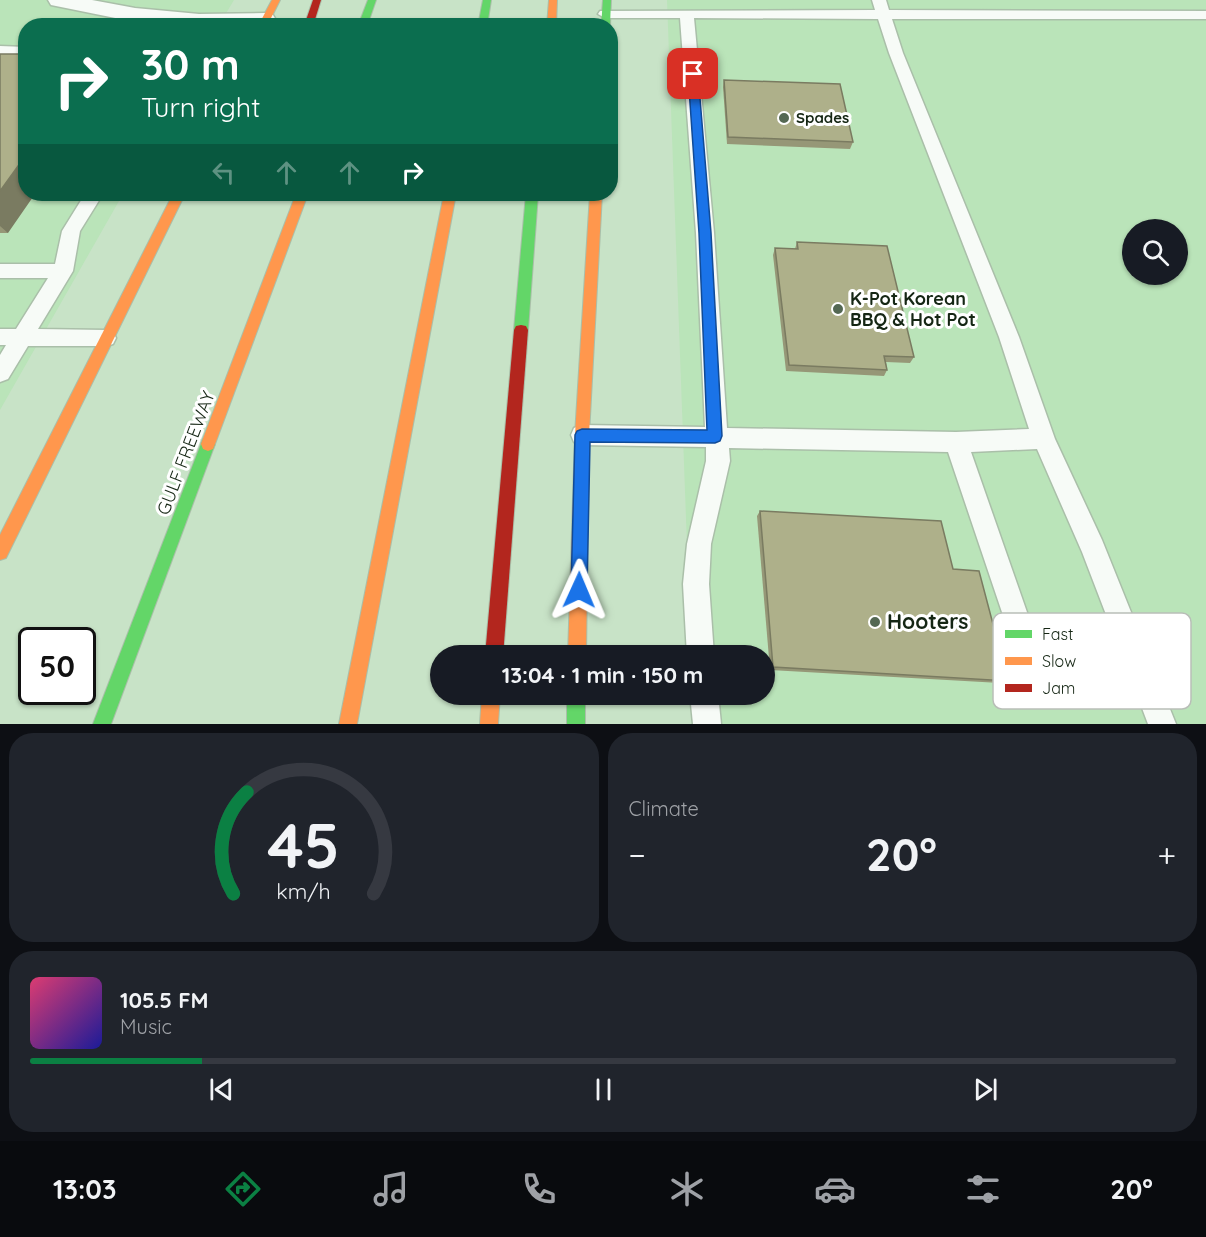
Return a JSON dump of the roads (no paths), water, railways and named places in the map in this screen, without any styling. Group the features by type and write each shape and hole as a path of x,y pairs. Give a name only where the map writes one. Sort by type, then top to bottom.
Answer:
{"main road":[{"path":"267,18 276,0"},
{"path":"311,18 317,0"},
{"path":"365,18 372,0"},
{"path":"484,18 487,0"},
{"path":"551,18 553,0"},
{"path":"0,552 174,201"},
{"name":"GULF FREEWAY","path":"102,724 300,201"},
{"path":"348,724 449,201"},
{"path":"496,645 531,201"},
{"path":"577,645 582,435 596,201"},
{"path":"286,205 291,227"},
{"path":"489,724 490,705"},
{"path":"576,705 576,724"}],"street":[{"path":"60,0 159,18"}],"lane":[{"path":"879,0 896,53 1009,337 1044,439 1119,613"},
{"path":"606,13 1206,15"},
{"path":"687,14 705,233 718,461 699,544 697,574 700,645"},
{"path":"0,50 18,51"},
{"path":"0,373 63,271 71,231 90,201"},
{"path":"0,271 63,271"},
{"path":"0,337 106,338"},
{"path":"582,435 956,442 1044,439"},
{"path":"956,442 1014,613"},
{"path":"705,705 707,724"},
{"path":"1156,709 1162,724"}],"place":[{"name":"Spades","path":"784,118"},
{"name":"K-Pot Korean BBQ & Hot Pot","path":"838,309"},
{"name":"Hooters","path":"875,622"}]}
